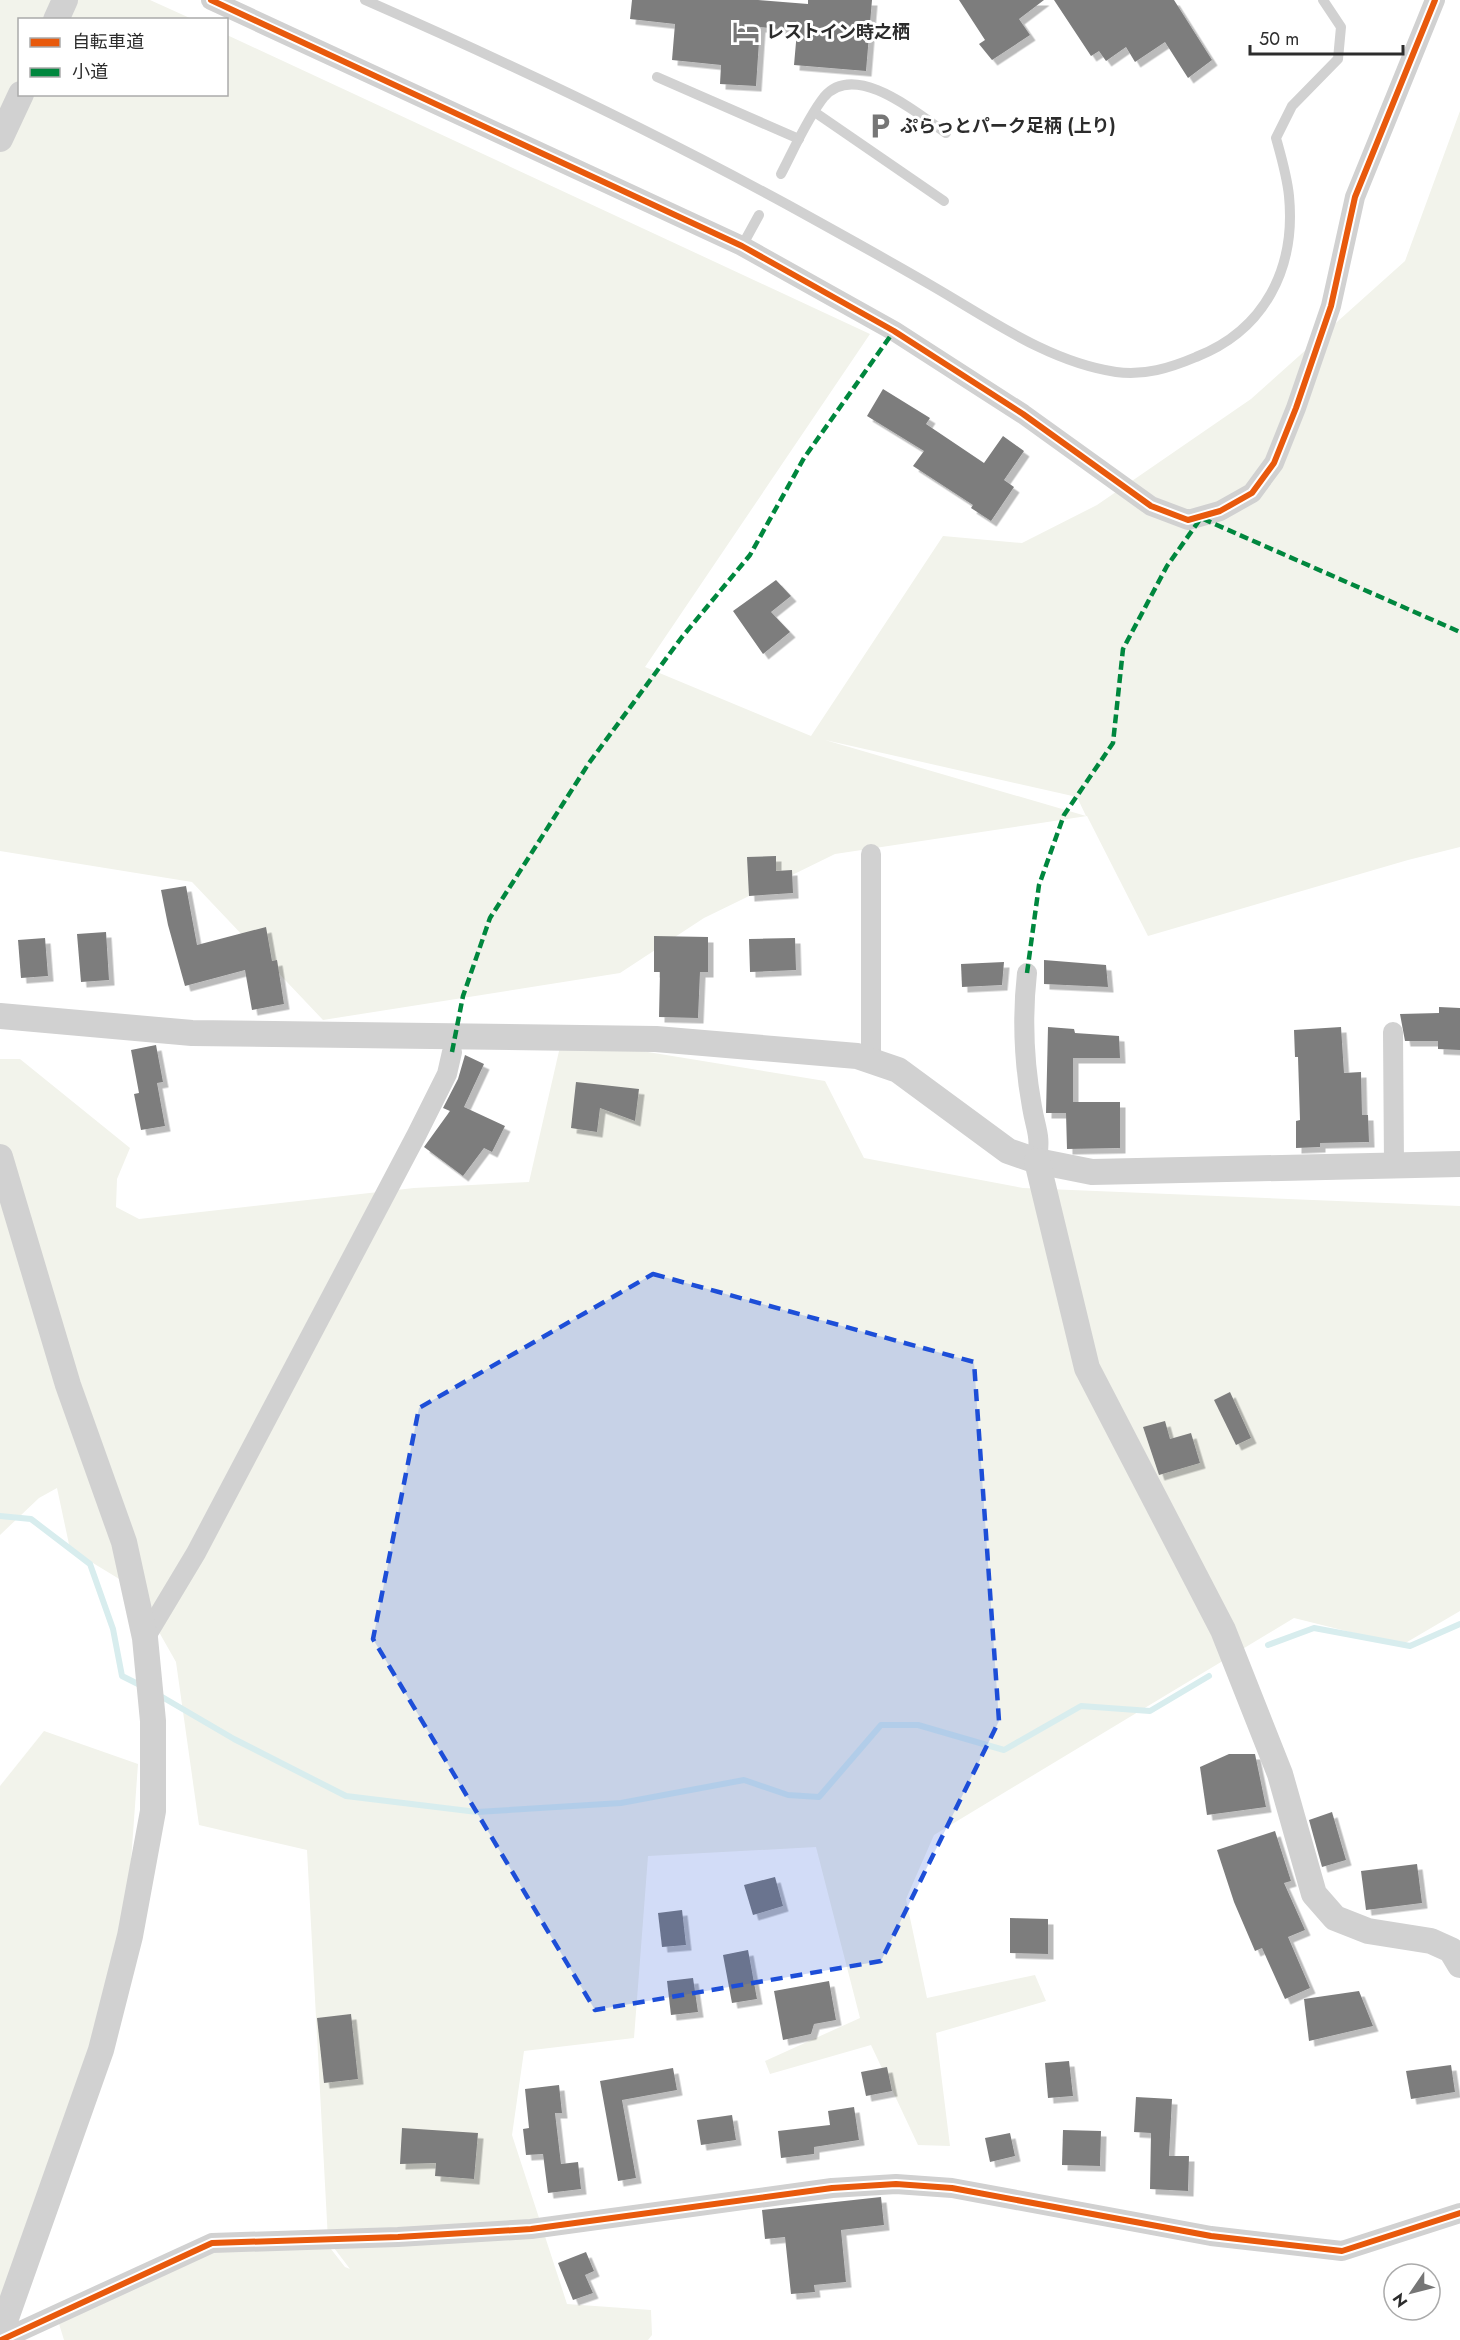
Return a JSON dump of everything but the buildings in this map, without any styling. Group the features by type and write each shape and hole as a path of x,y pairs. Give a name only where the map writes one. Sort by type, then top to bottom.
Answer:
{"street":[{"path":"57,18 65,0"},
{"path":"211,0 742,246 894,330 1023,414 1151,506 1188,520 1220,511 1252,493 1274,463 1296,408 1331,306 1355,197 1435,0"},
{"path":"0,139 20,96"},
{"path":"871,854 871,1060"},
{"path":"1027,973 1022,1014 1032,1108 1040,1138 1037,1161 1087,1368 1223,1630 1280,1774 1314,1894 1335,1918 1368,1931 1431,1941 1451,1950 1460,1965"},
{"path":"0,1016 192,1033 656,1039 792,1048 857,1056 898,1071 1008,1150 1037,1161 1092,1172 1460,1164"},
{"path":"1393,1032 1394,1165"},
{"path":"145,1638 196,1552 417,1134 447,1074 452,1052"},
{"path":"0,1157 68,1385 124,1542 145,1638 153,1721 153,1811 130,1936 101,2050 0,2335"},
{"path":"1,2340 212,2243 398,2237 531,2229 832,2188 896,2184 952,2188 1211,2236 1342,2251 1460,2213"}],"lane":[{"path":"365,0 510,63 650,131 911,274 1023,339 1072,363 1118,373 1162,371 1216,350 1244,330 1266,303 1283,270 1290,229 1289,194 1276,138 1292,106 1338,59 1341,45 1341,27 1323,0"},
{"path":"657,77 799,139"},
{"path":"781,174 825,96 841,87 860,83 897,100 946,133"},
{"path":"816,113 944,201"},
{"path":"742,246 759,215"}],"highlighted area":[{"path":"653,1274 974,1362 999,1721 881,1961 595,2010 373,1639 419,1408"}],"shaded area":[{"path":"0,0 150,0 190,18 18,18 18,96 228,96 228,35 870,334 645,667 811,736 943,536 1022,543 1097,505 1251,399 1405,261 1460,111 1460,847 1148,936 1087,816 835,854 704,918 620,973 323,1020 192,882 0,851","holes":["825,740 1077,797 1086,816"]},
{"path":"562,1038 825,1081 864,1158 1023,1188 1460,1206 1460,1611 1402,1645 1294,1618 934,1835 906,1899 927,1998 1035,1975 1046,2001 936,2033 950,2146 918,2145 871,2045 770,2074 765,2061 860,2018 816,1847 648,1856 634,2038 524,2051 512,2135 567,2304 651,2310 652,2335 648,2340 64,2340 56,2314 212,2243 324,2240 345,2267 350,2269 328,2240 307,1850 199,1825 176,1662 134,1588 70,1549 57,1488 39,1498 0,1535 0,1059 20,1059 130,1148 117,1179 116,1207 139,1219 414,1188 529,1182"},
{"path":"44,1731 138,1764 124,1959 0,2311 0,1786"}],"waterway":[{"path":"0,1516 31,1519 90,1564 113,1629 122,1676 142,1686"},
{"path":"1268,1645 1314,1628 1410,1646 1460,1624"},
{"path":"157,1694 234,1739 346,1796 477,1812 621,1803 744,1780 788,1795 819,1797 881,1725 918,1725 1004,1750 1081,1706 1150,1711 1209,1676"}],"marked path":[{"path":"452,1052 463,996 490,918 589,763 682,637 750,555 804,458 894,331"},
{"path":"1027,973 1039,885 1064,815 1113,743 1123,649 1167,566 1201,518 1460,632"}],"cycle path":[{"path":"211,0 742,246 894,331 1023,414 1151,506 1188,520 1220,511 1252,493 1274,463 1296,408 1331,306 1355,197 1435,0"},
{"path":"1,2340 212,2243 398,2237 531,2229 832,2188 896,2184 952,2188 1211,2236 1342,2251 1460,2213"}],"place":[{"name":"レストイン時之栖","path":"746,32"},
{"name":"ぷらっとパーク足柄 (上り)","path":"880,126"}]}
